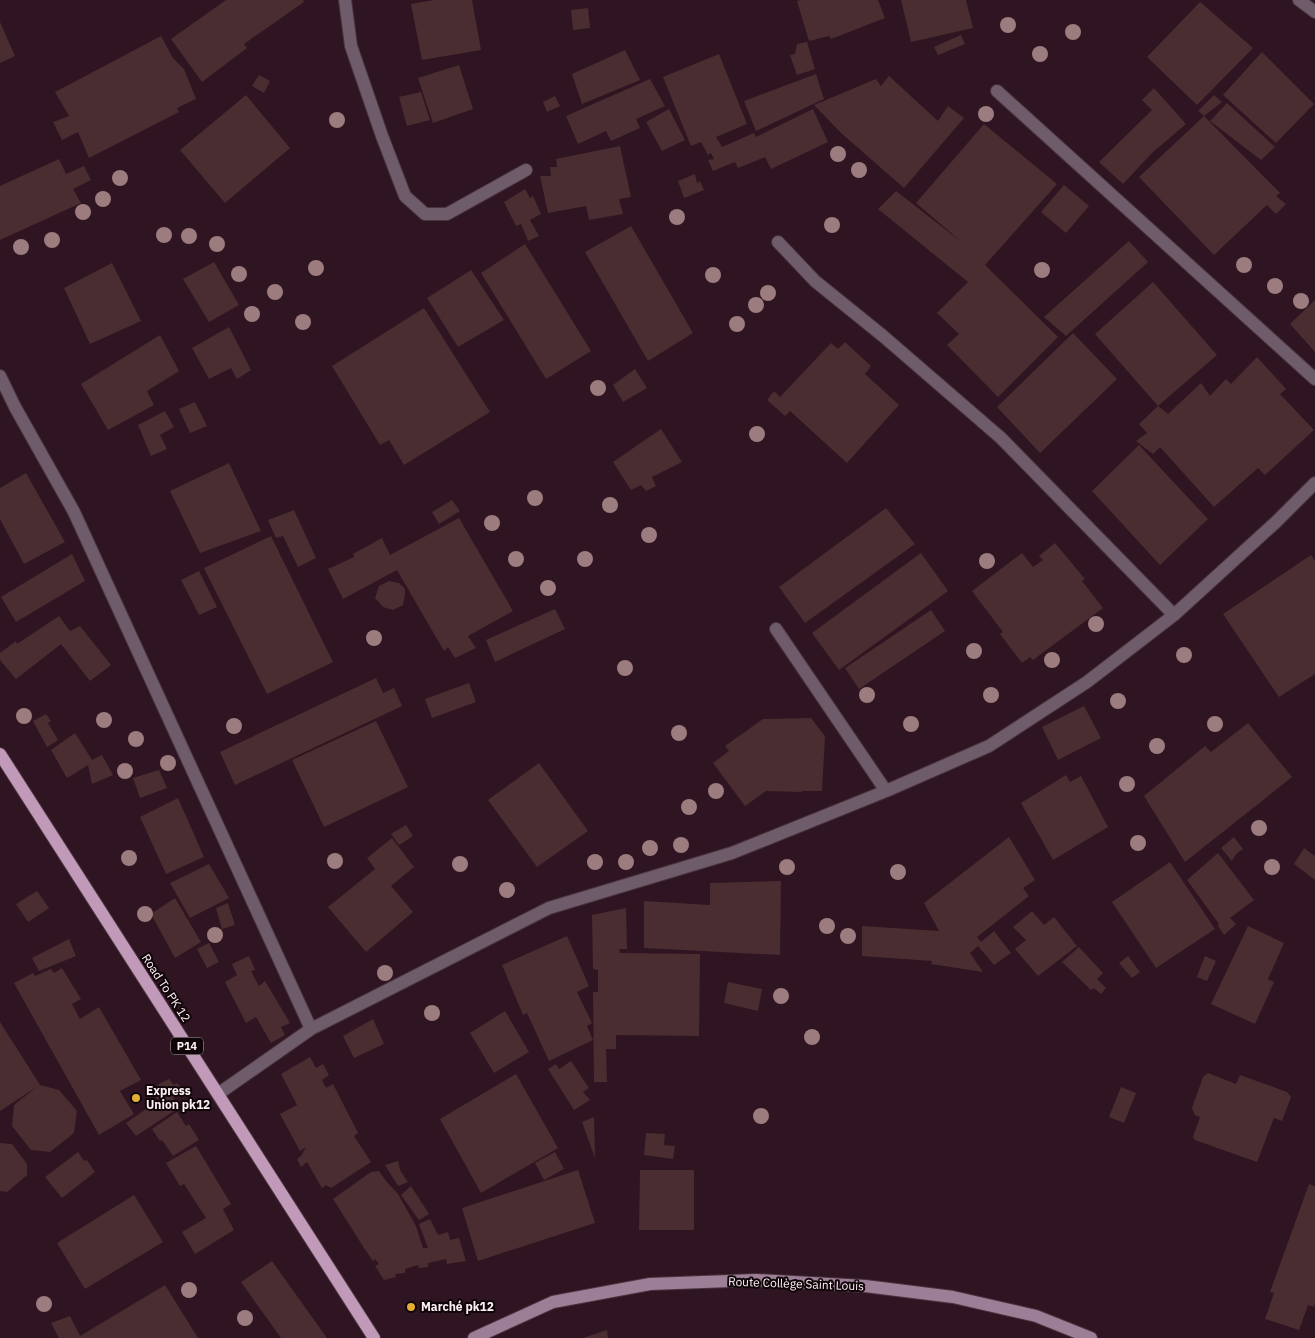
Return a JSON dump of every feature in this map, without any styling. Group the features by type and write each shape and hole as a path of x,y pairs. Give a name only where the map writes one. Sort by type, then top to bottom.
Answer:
{"main road":[{"name":"Road To PK 12","path":"0,754 374,1338"},
{"name":"Route Collège Saint Louis","path":"474,1338 553,1302 650,1284 756,1280 865,1286 953,1297 1036,1316 1091,1338"}],"street":[{"path":"345,0 350,46 382,136 406,196 424,214 447,214 526,170"},
{"path":"1299,0 1315,12"},
{"path":"997,91 1315,379"},
{"path":"778,242 815,281 883,336 1000,438 1174,615"},
{"path":"0,376 74,512 311,1029"},
{"path":"218,1094 311,1029 549,908 732,853 886,791 989,746 1087,682 1174,615 1276,522 1315,483"},
{"path":"776,629 886,791"}],"building":[{"path":"226,0 303,0 304,2 244,44 247,48 202,82 171,39"},
{"path":"434,0 472,0 481,50 422,60 411,4"},
{"path":"878,0 885,18 831,39 829,36 809,41 797,1"},
{"path":"901,0 966,0 973,28 911,42"},
{"path":"1200,2 1253,48 1197,105 1147,57"},
{"path":"588,8 590,28 573,30 571,10"},
{"path":"0,22 15,56 0,63"},
{"path":"961,35 965,44 938,55 934,47"},
{"path":"161,36 173,58 184,69 196,99 177,108 179,112 89,158 78,132 62,140 53,122 69,116 55,92"},
{"path":"807,42 815,69 797,75 790,55 795,54 797,44"},
{"path":"625,50 640,80 582,104 572,74"},
{"path":"1262,52 1314,104 1276,143 1223,95"},
{"path":"719,54 747,124 716,137 722,147 754,133 756,137 813,109 828,142 771,169 765,157 738,168 735,162 713,171 708,160 714,159 711,153 708,155 701,142 691,146 663,77"},
{"path":"459,65 473,109 433,123 418,78"},
{"path":"816,74 824,99 756,131 744,101"},
{"path":"259,75 270,81 264,93 252,86"},
{"path":"889,76 938,121 948,106 964,118 904,188 841,133 814,105 876,79 881,86"},
{"path":"650,79 665,106 636,119 640,128 611,141 606,131 578,144 566,116"},
{"path":"1154,88 1186,124 1152,153 1123,184 1099,162 1152,110 1142,100"},
{"path":"421,92 430,120 407,126 399,97"},
{"path":"246,95 290,148 225,203 180,150"},
{"path":"1214,95 1222,102 1204,116 1198,111"},
{"path":"555,96 560,106 547,112 543,102"},
{"path":"1227,103 1275,147 1261,160 1210,121"},
{"path":"669,109 685,140 662,151 646,122"},
{"path":"1204,116 1280,193 1276,196 1286,204 1276,214 1267,205 1214,255 1139,177"},
{"path":"984,124 1057,184 985,265 1058,337 998,397 947,345 959,334 937,313 968,282 878,209 896,191 964,244 916,203"},
{"path":"620,146 631,197 619,199 623,214 589,220 586,206 548,213 540,176 551,176 550,167 557,167 556,159"},
{"path":"59,159 66,174 84,166 91,180 73,189 81,203 0,240 0,186"},
{"path":"695,174 697,183 700,181 704,190 684,198 678,181"},
{"path":"1064,185 1089,206 1066,233 1041,212"},
{"path":"525,189 530,198 533,196 541,214 530,220 539,236 528,241 521,224 516,226 504,202"},
{"path":"631,226 693,333 648,361 585,252"},
{"path":"1129,241 1148,262 1066,336 1044,317"},
{"path":"525,244 591,351 546,379 481,273"},
{"path":"214,262 239,305 209,322 183,279"},
{"path":"112,263 141,321 90,344 64,288"},
{"path":"471,270 504,320 458,347 427,298"},
{"path":"1153,282 1217,355 1158,406 1095,334"},
{"path":"1315,300 1315,352 1290,324"},
{"path":"424,308 490,412 404,465 389,440 380,445 332,366"},
{"path":"229,327 251,370 237,379 231,368 209,379 192,348"},
{"path":"1073,333 1117,379 1040,453 997,407"},
{"path":"160,335 179,371 147,391 154,405 108,430 81,384"},
{"path":"845,342 871,366 865,374 899,405 847,463 790,411 785,416 767,400 774,391 780,397 831,343 838,349"},
{"path":"1257,357 1286,389 1280,394 1314,430 1265,475 1258,468 1214,507 1160,447 1153,454 1136,441 1147,433 1139,424 1158,406 1168,414 1201,383 1210,396 1226,379 1231,384"},
{"path":"635,369 647,388 623,402 613,385"},
{"path":"195,402 207,426 190,433 179,409"},
{"path":"165,411 174,427 160,435 167,449 151,456 138,425"},
{"path":"661,429 682,462 652,477 656,486 646,491 641,485 631,490 613,462"},
{"path":"1139,445 1208,519 1160,565 1092,491"},
{"path":"229,463 261,531 200,553 170,491"},
{"path":"26,473 65,542 24,564 0,519 0,488"},
{"path":"452,500 460,511 439,524 432,512"},
{"path":"886,508 915,544 805,623 779,587"},
{"path":"294,510 316,558 298,567 283,536 276,538 268,520"},
{"path":"459,518 513,611 468,636 476,648 455,658 448,647 444,651 397,570 343,599 328,569 354,557 353,554 382,538 390,555"},
{"path":"271,536 333,662 267,694 204,568"},
{"path":"1055,543 1085,579 1082,581 1103,608 1033,660 1030,657 1022,663 1000,634 1003,632 972,591 1022,553 1033,567 1043,560 1039,556"},
{"path":"921,553 948,591 839,670 812,633"},
{"path":"72,554 85,581 16,622 1,597"},
{"path":"1311,555 1315,561 1315,674 1279,697 1223,614"},
{"path":"199,571 217,607 199,615 181,580"},
{"path":"389,581 399,583 405,589 403,605 393,610 383,607 375,598 379,586"},
{"path":"555,609 565,629 495,662 486,640"},
{"path":"931,610 945,631 859,689 845,668"},
{"path":"59,616 70,631 80,626 111,665 90,681 61,644 16,679 0,660 0,653 16,641 17,644"},
{"path":"376,678 383,693 394,688 402,706 235,785 220,752"},
{"path":"469,683 476,702 432,718 425,699"},
{"path":"1084,706 1101,738 1058,760 1042,727"},
{"path":"46,714 51,721 48,723 58,740 47,747 33,721"},
{"path":"811,718 825,736 822,791 766,791 745,806 713,763 729,751 725,746 763,719"},
{"path":"376,721 408,787 324,827 292,760"},
{"path":"1248,723 1292,777 1185,862 1144,796 1205,746 1211,752"},
{"path":"75,733 92,760 102,755 113,775 92,784 88,765 67,778 51,750"},
{"path":"539,763 588,831 537,867 488,800"},
{"path":"159,770 167,788 140,798 133,778"},
{"path":"1066,775 1070,782 1081,776 1108,827 1053,860 1021,803"},
{"path":"178,798 204,857 166,874 140,817"},
{"path":"406,825 413,836 399,845 391,834"},
{"path":"1009,837 1035,880 1023,888 1029,896 977,937 981,942 994,931 1011,953 994,965 978,946 970,953 983,972 931,964 932,961 862,956 862,926 939,931 924,903"},
{"path":"1234,837 1243,849 1236,854 1232,861 1221,848"},
{"path":"392,838 414,867 391,886 413,912 366,952 328,907 375,869 367,858"},
{"path":"1304,848 1315,856 1315,880 1294,864"},
{"path":"1218,853 1254,900 1230,918 1236,924 1224,935 1218,926 1219,924 1187,880"},
{"path":"1170,862 1215,929 1156,968 1112,902"},
{"path":"209,864 229,898 190,918 170,883"},
{"path":"781,881 780,955 644,948 644,901 710,905 710,883"},
{"path":"37,891 49,908 28,922 16,904"},
{"path":"175,898 201,942 175,958 151,914"},
{"path":"228,903 235,925 222,929 216,908"},
{"path":"626,908 627,949 619,949 620,953 700,954 699,1036 616,1035 616,1049 606,1049 607,1082 594,1082 593,992 598,992 598,970 593,969 592,915"},
{"path":"1032,911 1044,925 1054,917 1077,946 1038,976 1015,949 1026,940 1013,927"},
{"path":"1248,926 1284,943 1268,979 1274,982 1255,1024 1211,1004"},
{"path":"567,936 589,986 577,992 592,1023 587,1026 593,1040 549,1061 527,1013 523,1015 502,965"},
{"path":"69,939 76,956 39,971 32,958"},
{"path":"209,943 219,962 207,968 197,949"},
{"path":"1079,947 1103,973 1097,979 1106,988 1101,994 1094,988 1091,990 1062,962"},
{"path":"249,956 255,970 251,971 259,986 265,981 290,1023 281,1027 285,1035 271,1043 256,1017 246,1023 225,982 237,975 232,964"},
{"path":"1128,956 1140,972 1132,978 1119,963"},
{"path":"1205,956 1216,961 1207,981 1197,977"},
{"path":"62,968 81,999 72,1004 80,1019 99,1007 141,1080 120,1091 134,1114 99,1135 14,983 33,973 35,976 51,969 54,973"},
{"path":"728,982 762,989 758,1011 724,1003"},
{"path":"505,1011 529,1052 494,1073 470,1033"},
{"path":"373,1019 384,1044 354,1058 343,1036"},
{"path":"0,1022 40,1085 59,1090 77,1111 74,1133 50,1152 31,1150 12,1126 14,1105 38,1086 0,1111"},
{"path":"310,1057 316,1068 323,1064 329,1075 322,1080 326,1088 333,1084 358,1133 354,1136 371,1162 331,1188 326,1185 322,1188 307,1162 301,1167 297,1159 306,1147 300,1151 280,1114 297,1105 281,1074"},
{"path":"571,1061 589,1088 583,1092 590,1100 574,1110 548,1069 556,1064 559,1069"},
{"path":"1208,1073 1236,1084 1240,1075 1287,1092 1291,1097 1282,1121 1274,1118 1257,1162 1195,1140 1193,1137 1200,1117 1195,1115 1192,1108 1203,1077"},
{"path":"516,1074 558,1148 481,1193 440,1119"},
{"path":"169,1079 174,1085 177,1083 183,1089 173,1098 180,1107 136,1136 126,1123 172,1091 170,1089 158,1100 151,1091"},
{"path":"1121,1087 1136,1093 1124,1123 1109,1117"},
{"path":"177,1112 186,1126 189,1124 199,1140 173,1156 152,1129"},
{"path":"594,1117 595,1158 582,1122"},
{"path":"646,1133 665,1134 664,1145 675,1146 673,1159 644,1155"},
{"path":"0,1143 12,1144 27,1164 27,1175 7,1192 0,1191"},
{"path":"196,1146 231,1204 223,1209 234,1230 195,1254 182,1232 206,1218 184,1184 180,1186 166,1163"},
{"path":"78,1152 84,1161 87,1160 95,1172 62,1198 45,1177"},
{"path":"555,1152 564,1169 544,1180 535,1163"},
{"path":"398,1161 400,1170 408,1182 398,1186 385,1165"},
{"path":"578,1170 595,1223 478,1261 462,1208"},
{"path":"640,1170 694,1170 694,1230 639,1230"},
{"path":"379,1171 398,1194 416,1226 423,1248 428,1248 419,1224 430,1219 438,1235 448,1232 450,1240 459,1238 466,1261 447,1264 446,1259 428,1263 428,1267 419,1268 418,1265 405,1269 405,1273 395,1274 396,1277 384,1280 375,1266 379,1264 375,1259 373,1261 333,1199 371,1172"},
{"path":"1309,1184 1315,1186 1315,1303 1314,1307 1308,1305 1299,1330 1265,1319 1274,1293 1270,1292"},
{"path":"411,1186 429,1214 419,1220 401,1195"},
{"path":"134,1195 163,1242 85,1289 57,1243"},
{"path":"272,1261 327,1338 281,1338 241,1282"},
{"path":"165,1285 198,1338 59,1338 51,1323 70,1316 80,1336"},
{"path":"607,1330 608,1338 583,1338"}],"place":[{"name":"Express Union pk12","path":"136,1098"},
{"name":"Marché pk12","path":"411,1307"}]}
